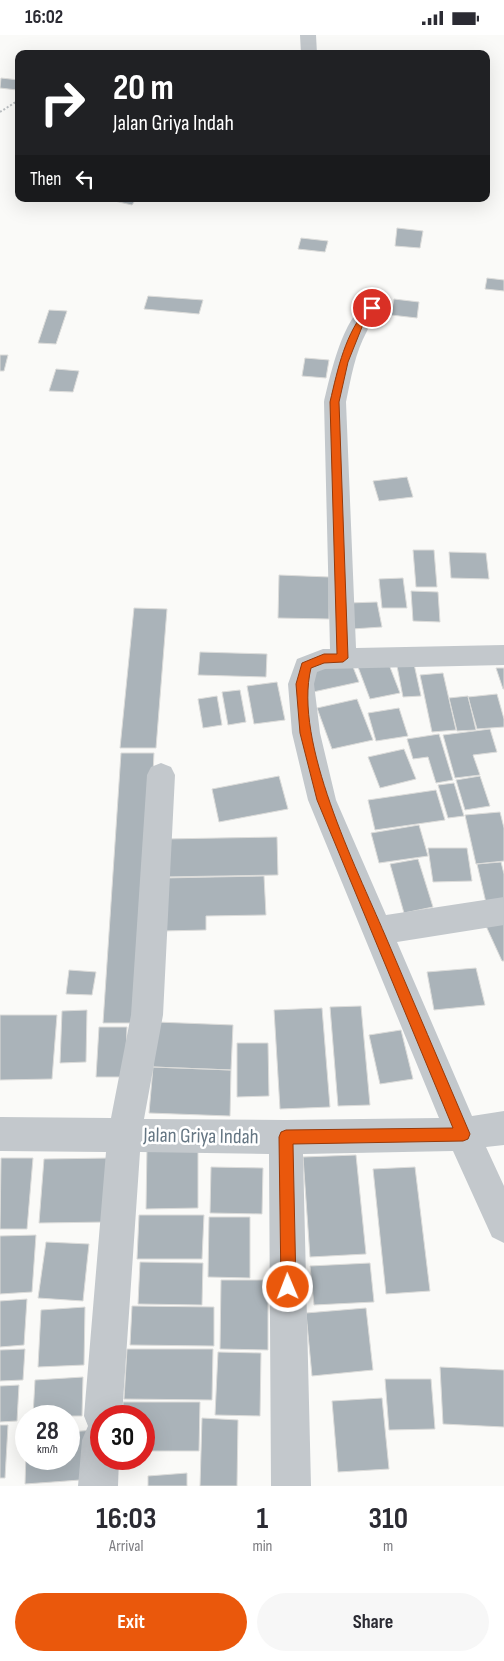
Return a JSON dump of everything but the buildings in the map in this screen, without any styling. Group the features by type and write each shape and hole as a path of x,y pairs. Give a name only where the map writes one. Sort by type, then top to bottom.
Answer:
{"street":[{"path":"308,35 309,50"},
{"path":"343,658 335,402 347,354 360,321 372,308"},
{"path":"504,655 324,659 306,666 301,684 306,733 322,800 463,1134 504,1225"},
{"path":"104,1405 124,1135 147,1015 161,775"},
{"path":"377,931 504,911"},
{"name":"Jalan Griya Indah","path":"0,1134 286,1137 463,1134 504,1128"},
{"path":"286,1137 290,1486"},
{"path":"98,1486 99,1470"}],"path":[{"path":"0,112 15,103"}],"route":[{"path":"288,1287 286,1137 463,1134 322,800 306,733 301,684 306,666 324,659 343,658 335,402 344,362 360,321 372,308"}]}
